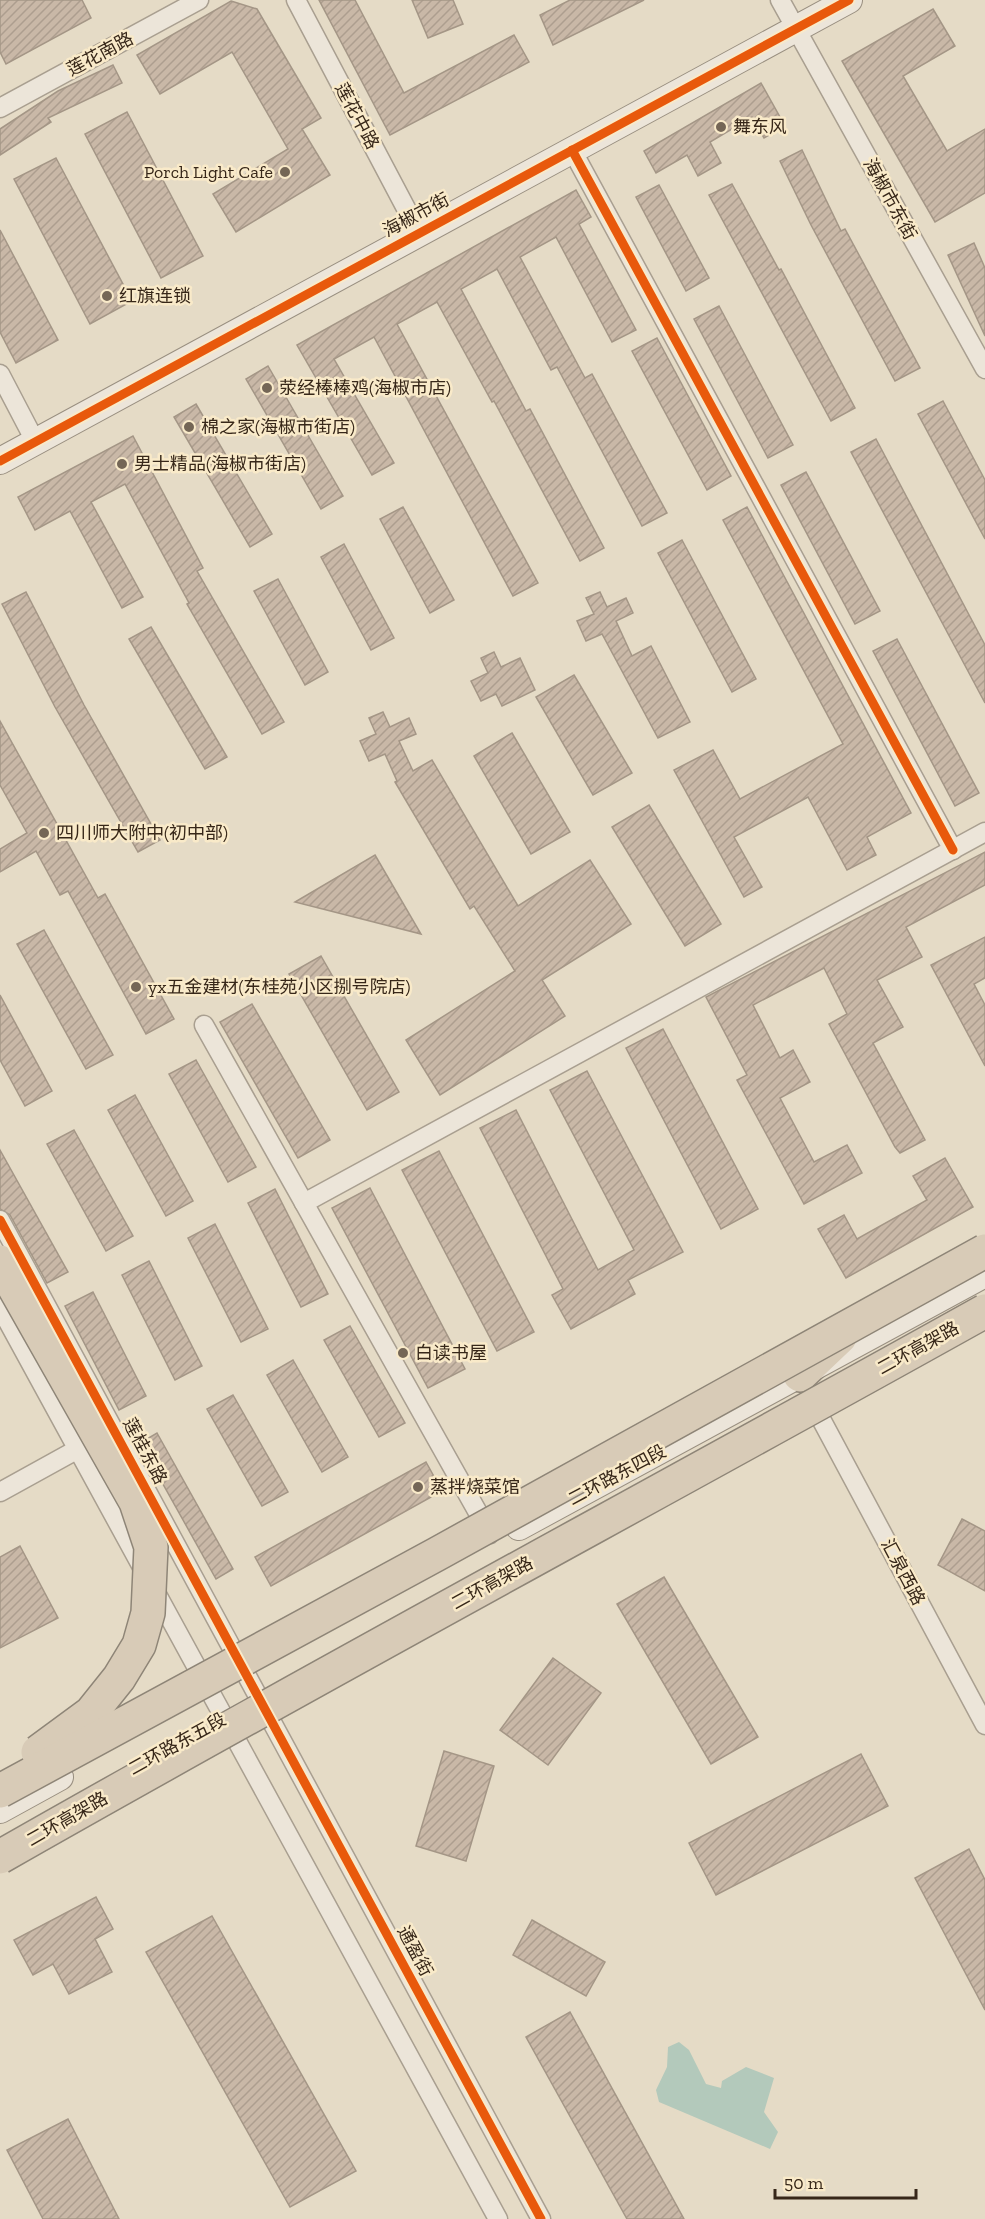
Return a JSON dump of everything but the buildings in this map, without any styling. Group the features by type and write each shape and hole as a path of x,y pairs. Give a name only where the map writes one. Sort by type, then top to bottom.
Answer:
{"highway":[{"path":"0,1791 437,1554 969,1252 985,1235"},
{"path":"800,1375 890,1288 969,1252"},
{"path":"0,1262 136,1502 151,1547 148,1612 139,1646 119,1678 91,1713 0,1780"},
{"name":"二环高架路","path":"0,1857 216,1734 982,1325"}],"main road":[{"name":"海椒市街","path":"0,461 849,0"},
{"name":"二环路东四段","path":"246,1672 985,1274"},
{"path":"260,1698 820,1411"},
{"name":"二环路东五段","path":"0,1810 246,1672"},
{"name":"二环路东五段","path":"0,1842 260,1698"}],"street":[{"name":"莲花南路","path":"0,108 199,0"},
{"name":"莲花中路","path":"296,0 419,233"},
{"name":"海椒市东街","path":"780,0 985,369"},
{"path":"572,150 953,850"},
{"path":"0,374 35,441"},
{"path":"304,1203 985,832"},
{"path":"204,1025 494,1540"},
{"name":"莲桂东路","path":"0,1220 260,1698"},
{"path":"0,1307 498,2219"},
{"name":"汇泉西路","path":"820,1411 985,1725"},
{"path":"0,1492 78,1449"},
{"name":"通盈街","path":"260,1698 541,2219"}],"shaded area":[{"path":"679,2042 689,2050 706,2084 721,2088 722,2081 746,2067 774,2078 764,2112 778,2132 770,2149 659,2102 656,2090 667,2067 668,2047"}],"cycle path":[{"path":"0,461 849,0"},
{"path":"572,150 953,850"},
{"path":"0,1220 541,2219"}],"place":[{"name":"舞东风","path":"721,127"},
{"name":"Porch Light Cafe","path":"285,172"},
{"name":"红旗连锁","path":"107,296"},
{"name":"荥经棒棒鸡(海椒市店)","path":"267,388"},
{"name":"棉之家(海椒市街店)","path":"189,427"},
{"name":"男士精品(海椒市街店)","path":"122,464"},
{"name":"四川师大附中(初中部)","path":"44,833"},
{"name":"yx五金建材(东桂苑小区捌号院店)","path":"136,987"},
{"name":"白读书屋","path":"403,1353"},
{"name":"蒸拌烧菜馆","path":"418,1487"}]}
